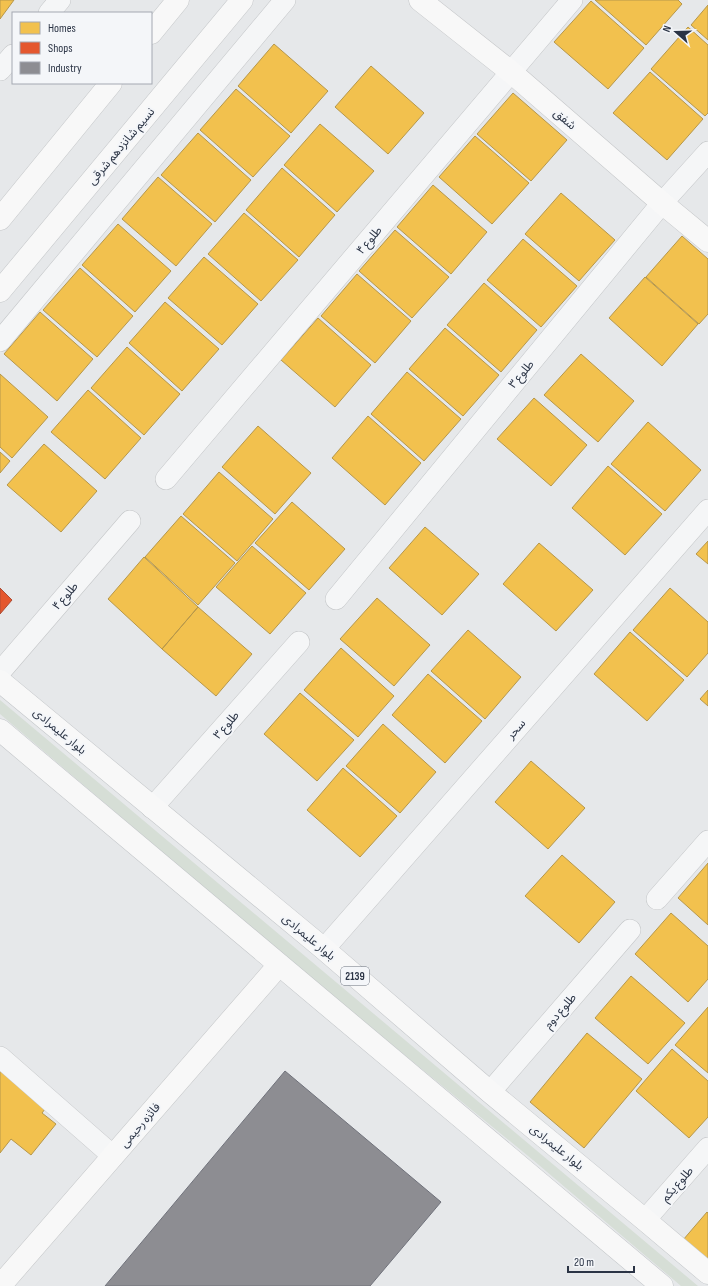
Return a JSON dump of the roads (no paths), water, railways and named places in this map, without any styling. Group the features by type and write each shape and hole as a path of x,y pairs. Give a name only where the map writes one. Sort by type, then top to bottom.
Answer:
{"main road":[{"path":"152,32 178,0"},
{"name":"نسیم شانزدهم شرقی","path":"0,291 242,0"},
{"name":"شفق","path":"420,0 511,72 708,241"},
{"path":"0,219 110,84"},
{"name":"بلوار علیمرادی","path":"0,681 324,949 490,1092 708,1273"},
{"path":"0,730 662,1286"},
{"name":"فائزه رحیمی","path":"0,1286 279,965"}],"street":[{"path":"50,12 60,0"},
{"path":"0,341 285,0"},
{"name":"طلوع ۴","path":"166,479 572,0"},
{"path":"0,70 12,56"},
{"name":"طلوع ۳","path":"336,598 662,203 708,152"},
{"name":"سحر","path":"324,949 708,510"},
{"name":"طلوع ۴","path":"0,672 130,521"},
{"name":"طلوع ۳","path":"152,808 299,642"},
{"path":"657,899 708,841"},
{"name":"طلوع دوم","path":"490,1092 630,930"},
{"path":"0,1058 113,1156"},
{"name":"طلوع یکم","path":"645,1220 708,1148"}]}
